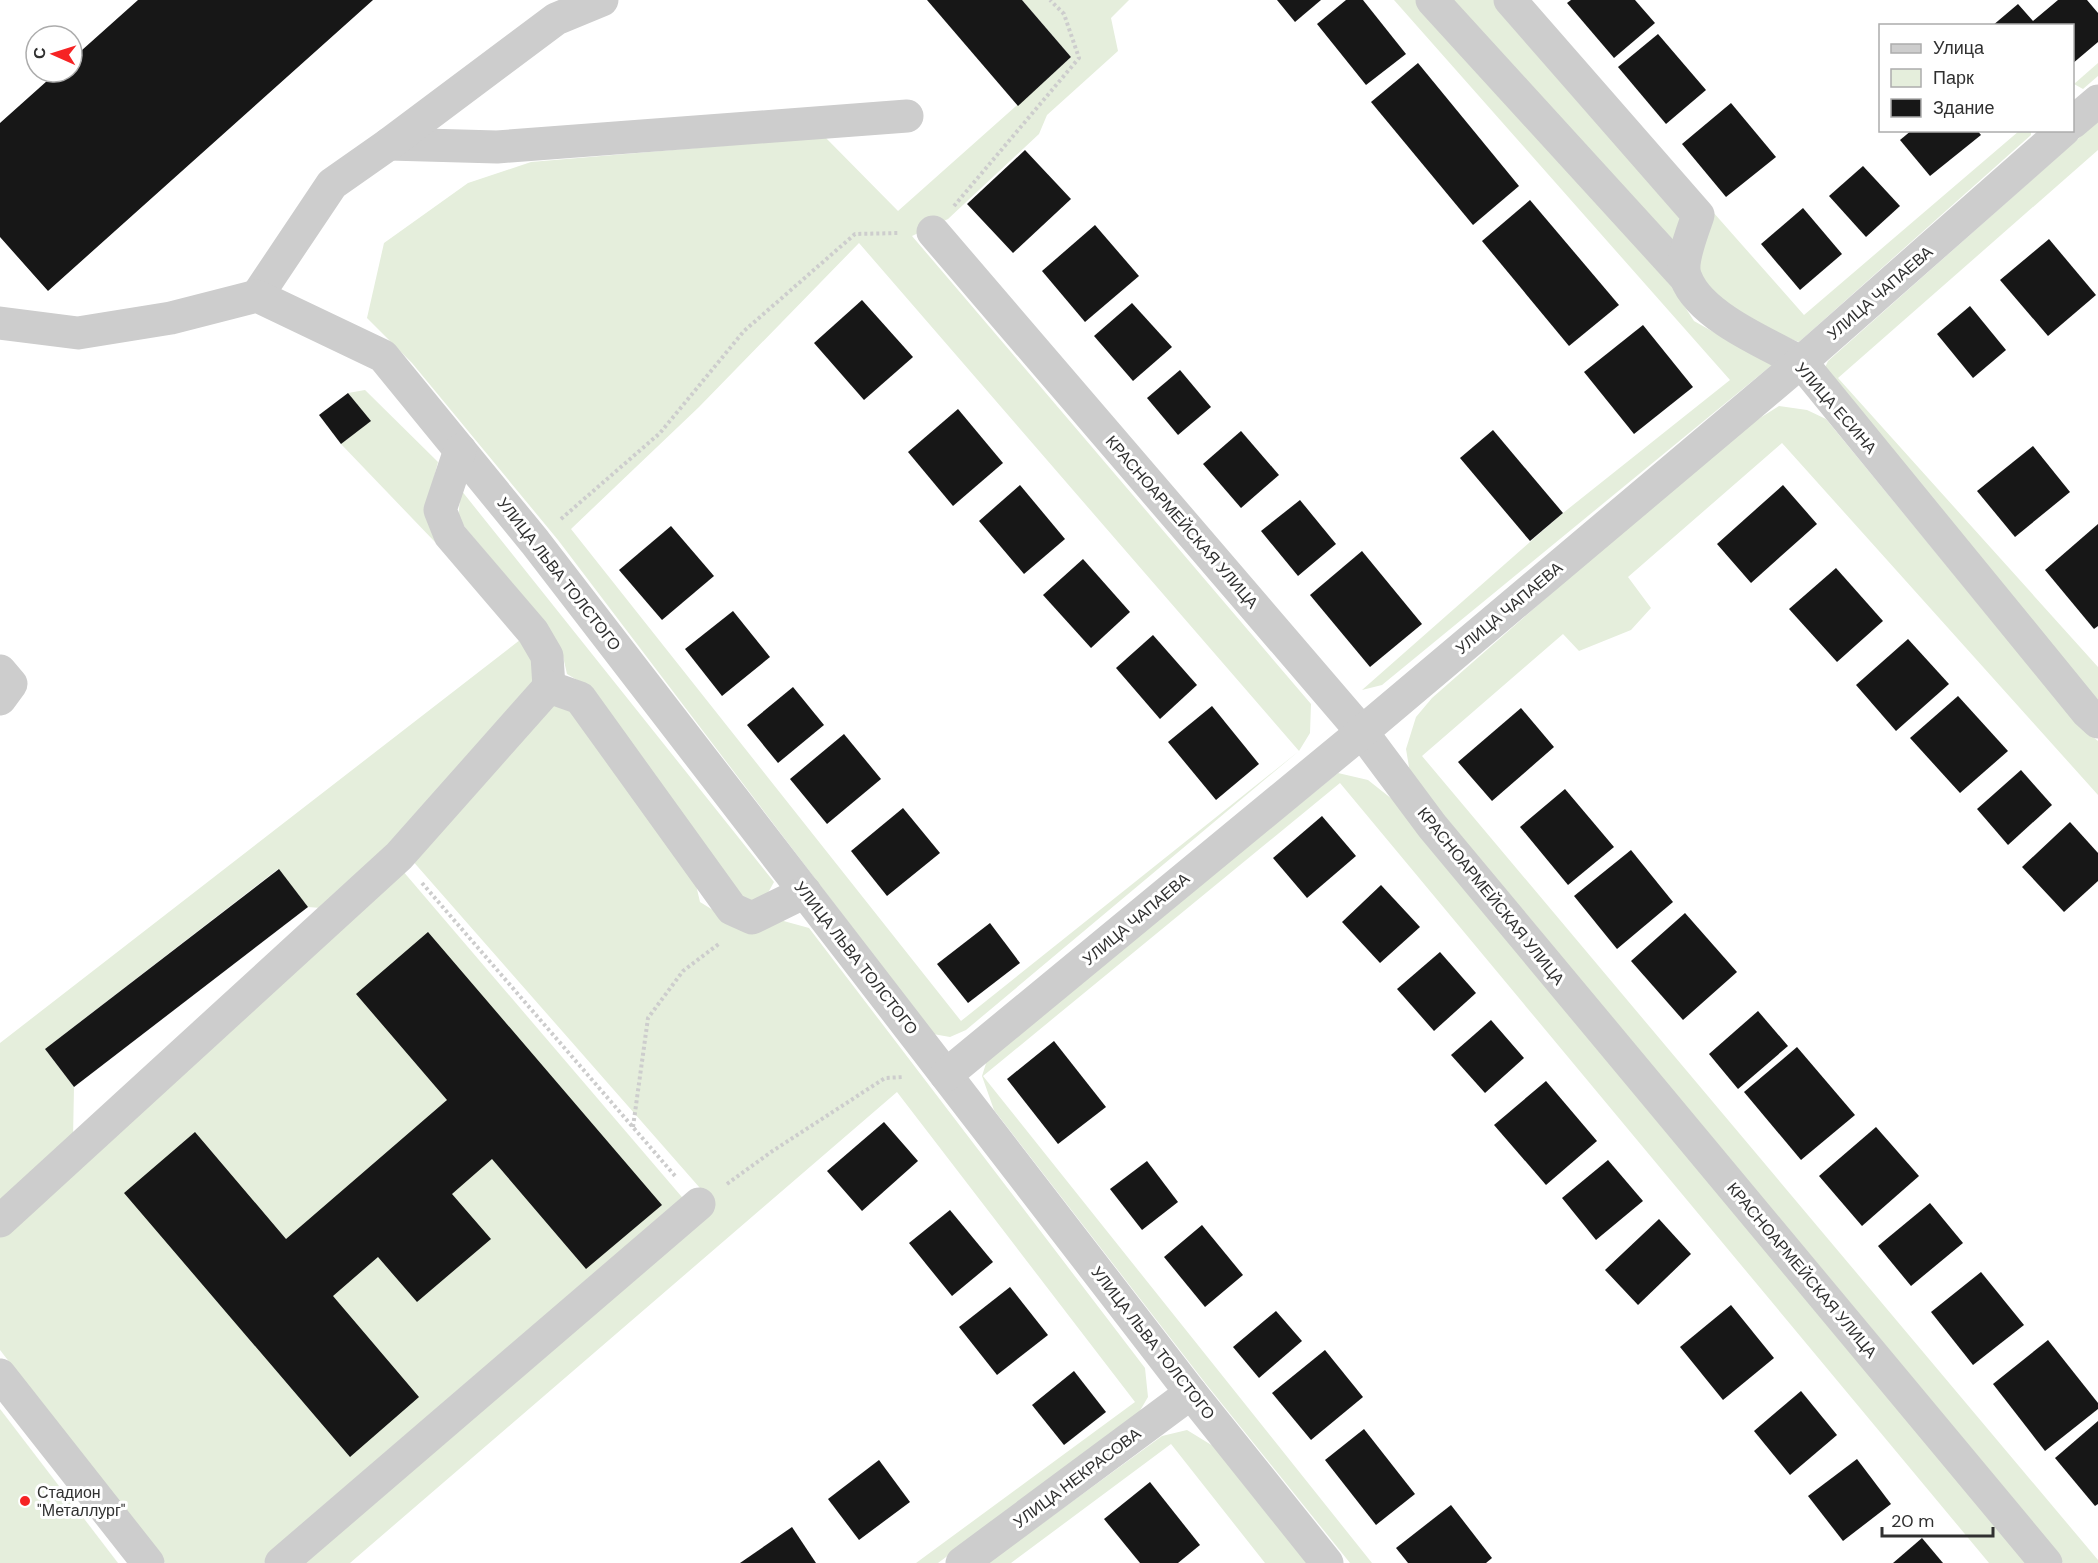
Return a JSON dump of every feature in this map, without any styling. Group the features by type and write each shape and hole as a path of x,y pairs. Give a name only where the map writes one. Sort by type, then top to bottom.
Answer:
{"street":[{"path":"0,323 78,333 171,318 257,296 332,184 556,19 602,0"},
{"name":"УЛИЦА ЕСИНА","path":"1432,0 1685,277 1699,299 1736,328 1801,362 2087,712 2098,722"},
{"path":"1510,0 1698,215 1686,253 1685,277"},
{"path":"2074,122 2098,101"},
{"path":"389,144 497,147 907,116"},
{"name":"УЛИЦА ЧАПАЕВА","path":"946,1075 1362,732 1801,362 2062,132"},
{"name":"КРАСНОАРМЕЙСКАЯ УЛИЦА","path":"933,232 1362,732 1432,826 2046,1563"},
{"name":"УЛИЦА ЛЬВА ТОЛСТОГО","path":"257,296 383,356 534,542 1191,1393 1327,1563"},
{"path":"0,1221 399,856 549,687 546,656 534,632 450,535 440,510 460,450"},
{"path":"0,671 11,684 0,699"},
{"path":"549,687 580,698 732,909 752,918 805,892"},
{"path":"281,1563 699,1204"},
{"path":"0,1374 148,1563"},
{"name":"УЛИЦА НЕКРАСОВА","path":"962,1563 1191,1393"}],"path":[{"path":"534,542 660,433 744,331 855,234 933,232 1079,58 1064,14 1050,0"},
{"path":"399,856 699,1204 771,1152 885,1078 946,1075"},
{"path":"633,1127 648,1018 684,971 752,918"}],"green space":[{"path":"1022,0 1129,0 1111,18 1118,51 1047,115 1039,134 948,219 912,236 1311,704 1310,733 1299,751 966,1030 950,1037 933,1034 558,540 412,363 367,318 384,243 468,183 531,162 825,137 898,211 1071,57","holes":["859,243 1299,751 961,1021 571,529 699,407"]},
{"path":"1394,0 1494,0 1682,219 1670,284 1694,321 1772,365 1382,685 1362,690 1563,513 1730,380"},
{"path":"2098,63 2098,76 2083,89 2074,84"},
{"path":"2098,121 2098,150 1838,378 2098,667 2098,703 1823,372 1828,361"},
{"path":"2018,132 2031,132 2031,135 1799,342 1772,331 1725,306 1704,284 1698,264 1713,212 1804,315"},
{"path":"365,390 438,462 430,493 435,542 341,444 370,421 348,393"},
{"path":"1779,406 1807,410 1826,419 2075,722 2098,741 2098,795 1782,443 1628,577 1651,608 1631,630 1579,651 1563,634 1422,756 2098,1560 2098,1563 2063,1563 1636,1057 1411,779 1406,749 1416,717 1432,698 1603,548 1752,423"},
{"path":"461,490 774,882 764,900 743,902 594,690 567,674 562,652 542,619 458,519"},
{"path":"525,636 536,660 534,685 395,841 321,908 308,907 278,869 45,1049 74,1087 73,1139 0,1203 0,1043"},
{"path":"554,704 575,709 691,863 700,902 750,933 780,920 809,928 1145,1368 1148,1397 1138,1414 938,1563 916,1563 1135,1402 897,1092 350,1563 299,1563 714,1204 411,859"},
{"path":"1338,773 1368,780 1397,803 2030,1563 1989,1563 1340,783 983,1076 1372,1563 1350,1563 1206,1384 994,1110 982,1076 988,1057"},
{"path":"402,870 687,1203 264,1563 165,1563 0,1350 0,1233"},
{"name":"Стадион \"Металлург\"","path":"0,1409 118,1563 0,1563"},
{"path":"1187,1430 1218,1449 1309,1563 1265,1563 1171,1444 1011,1563 988,1563 1162,1436"}],"building":[{"path":"138,0 373,0 48,291 0,237 0,123 44,84 84,84 84,48"},
{"path":"927,0 1022,0 1071,57 1018,106"},
{"path":"1277,0 1321,0 1295,22"},
{"path":"1346,0 1363,0 1406,54 1366,85 1317,24"},
{"path":"1571,0 1635,0 1655,23 1614,58 1567,3"},
{"path":"2058,0 2087,0 2098,13 2098,42 2074,62 2074,24 1994,24 2018,4 2033,21"},
{"path":"1658,34 1706,90 1666,124 1618,67"},
{"path":"1418,63 1519,186 1473,225 1371,102"},
{"path":"1731,103 1776,157 1726,197 1682,144"},
{"path":"1910,132 1979,132 1981,135 1930,176 1900,140"},
{"path":"1025,150 1071,199 1013,253 967,204"},
{"path":"1863,166 1900,206 1866,237 1829,196"},
{"path":"1530,200 1619,305 1569,346 1482,241"},
{"path":"1803,208 1842,254 1800,290 1761,244"},
{"path":"1095,225 1139,276 1085,322 1042,271"},
{"path":"2049,239 2096,295 2048,336 2000,280"},
{"path":"862,300 913,357 864,400 814,343"},
{"path":"1132,303 1172,347 1133,381 1094,336"},
{"path":"1970,306 2006,350 1973,378 1937,334"},
{"path":"1643,325 1693,387 1634,434 1584,372"},
{"path":"1180,370 1211,407 1178,435 1147,398"},
{"path":"348,393 371,421 341,444 319,415"},
{"path":"958,409 1003,463 953,506 908,452"},
{"path":"1493,430 1563,513 1530,541 1460,458"},
{"path":"1241,431 1279,475 1241,508 1203,464"},
{"path":"2033,446 2070,492 2015,537 1977,491"},
{"path":"1020,485 1065,539 1024,574 979,521"},
{"path":"1783,485 1817,524 1751,583 1717,544"},
{"path":"1300,500 1336,544 1298,576 1261,531"},
{"path":"2098,524 2098,626 2094,629 2045,570"},
{"path":"671,526 714,576 662,620 619,570"},
{"path":"1362,551 1422,624 1370,667 1310,595"},
{"path":"1083,559 1130,612 1091,648 1043,595"},
{"path":"1836,568 1883,621 1837,662 1789,609"},
{"path":"733,611 770,657 722,696 685,649"},
{"path":"1153,635 1197,685 1160,719 1116,668"},
{"path":"1908,639 1949,684 1896,731 1856,685"},
{"path":"793,687 824,725 778,763 747,725"},
{"path":"1958,696 2008,751 1960,793 1910,738"},
{"path":"1212,706 1259,764 1216,800 1168,742"},
{"path":"1521,708 1554,747 1492,801 1458,762"},
{"path":"844,734 881,779 827,824 790,779"},
{"path":"2021,770 2052,805 2008,845 1977,809"},
{"path":"1565,789 1614,847 1568,885 1520,827"},
{"path":"903,808 940,853 887,896 851,851"},
{"path":"1322,816 1356,856 1307,898 1273,858"},
{"path":"2070,822 2098,853 2098,881 2064,912 2022,867"},
{"path":"1631,850 1673,902 1617,949 1574,896"},
{"path":"279,869 308,907 74,1087 45,1049"},
{"path":"1381,885 1420,927 1380,963 1342,922"},
{"path":"1685,913 1737,972 1683,1020 1631,961"},
{"path":"990,923 1020,963 968,1003 937,964"},
{"path":"428,932 662,1205 586,1269 492,1159 452,1194 491,1239 417,1302 378,1257 333,1296 419,1397 350,1457 124,1193 195,1132 286,1239 447,1100 356,994"},
{"path":"1440,952 1476,993 1434,1031 1397,989"},
{"path":"1758,1011 1788,1046 1738,1089 1709,1054"},
{"path":"1491,1020 1524,1058 1485,1093 1451,1055"},
{"path":"1054,1041 1106,1107 1058,1144 1007,1079"},
{"path":"1797,1047 1855,1115 1801,1160 1744,1092"},
{"path":"1546,1081 1597,1141 1546,1185 1494,1125"},
{"path":"884,1122 918,1161 862,1211 827,1171"},
{"path":"1876,1127 1919,1176 1862,1226 1819,1176"},
{"path":"1608,1160 1643,1201 1596,1240 1562,1198"},
{"path":"1147,1161 1178,1202 1142,1230 1110,1189"},
{"path":"1930,1203 1963,1243 1911,1286 1878,1246"},
{"path":"950,1210 993,1262 952,1296 909,1243"},
{"path":"1659,1219 1691,1254 1638,1305 1605,1270"},
{"path":"1202,1225 1243,1275 1205,1307 1164,1257"},
{"path":"1981,1272 2024,1325 1973,1365 1931,1312"},
{"path":"1010,1287 1048,1335 997,1375 959,1327"},
{"path":"1731,1305 1774,1358 1723,1400 1680,1347"},
{"path":"1276,1311 1302,1341 1259,1378 1233,1347"},
{"path":"2048,1340 2098,1403 2098,1409 2045,1451 1993,1384"},
{"path":"1325,1350 1363,1397 1311,1440 1272,1393"},
{"path":"1074,1371 1106,1412 1064,1445 1032,1405"},
{"path":"1801,1391 1837,1435 1790,1475 1754,1431"},
{"path":"2098,1421 2098,1504 2095,1506 2055,1458"},
{"path":"1364,1429 1415,1494 1376,1525 1325,1460"},
{"path":"1857,1459 1891,1504 1843,1541 1808,1496"},
{"path":"879,1460 910,1502 859,1540 828,1499"},
{"path":"1150,1482 1200,1545 1178,1563 1140,1563 1104,1519"},
{"path":"1451,1505 1492,1558 1486,1563 1408,1563 1396,1548"},
{"path":"792,1527 816,1563 740,1563"},
{"path":"1922,1538 1943,1563 1893,1563"}],"place":[{"name":"Стадион \"Металлург\"","path":"25,1501"}]}
